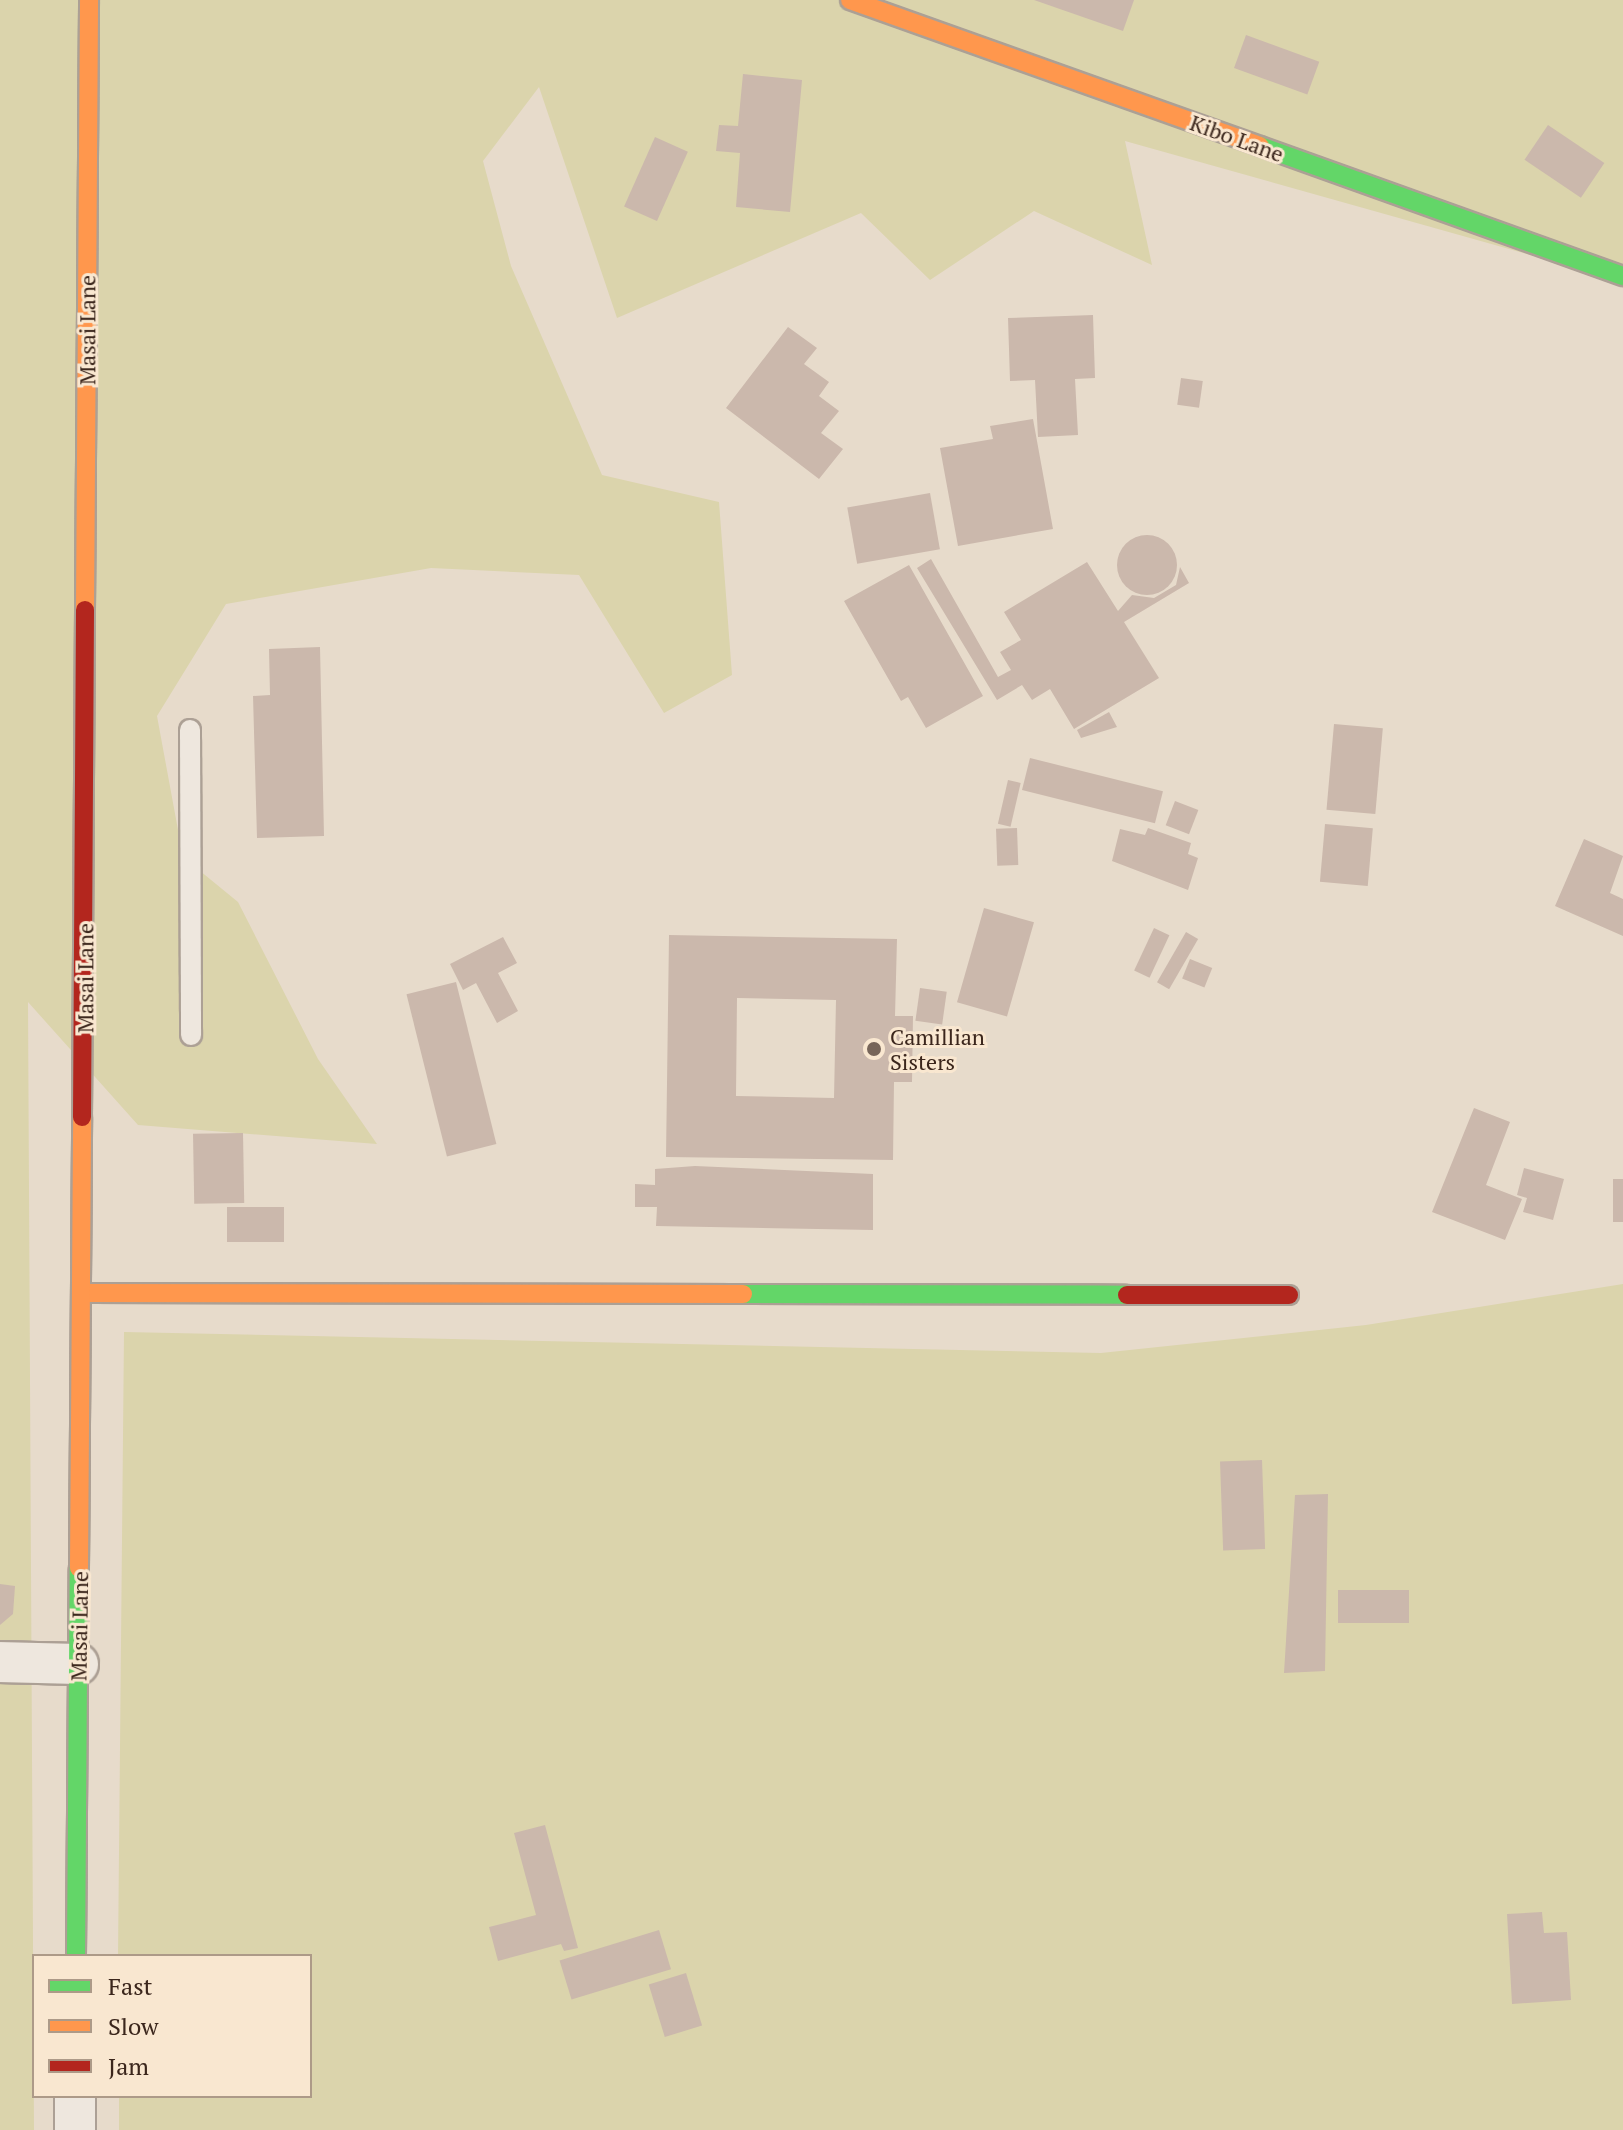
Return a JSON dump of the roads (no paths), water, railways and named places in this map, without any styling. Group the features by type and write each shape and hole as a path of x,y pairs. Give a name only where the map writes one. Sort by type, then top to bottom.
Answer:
{"street":[{"name":"Masai Lane","path":"76,1954 84,1293 89,0"},
{"name":"Kibo Lane","path":"850,0 1623,276"},
{"path":"84,1293 1289,1295"},
{"path":"0,1662 78,1664"},
{"path":"75,2098 75,2130"}],"lane":[{"path":"190,730 191,1035"}],"place":[{"name":"Camillian Sisters","path":"874,1049"}]}
